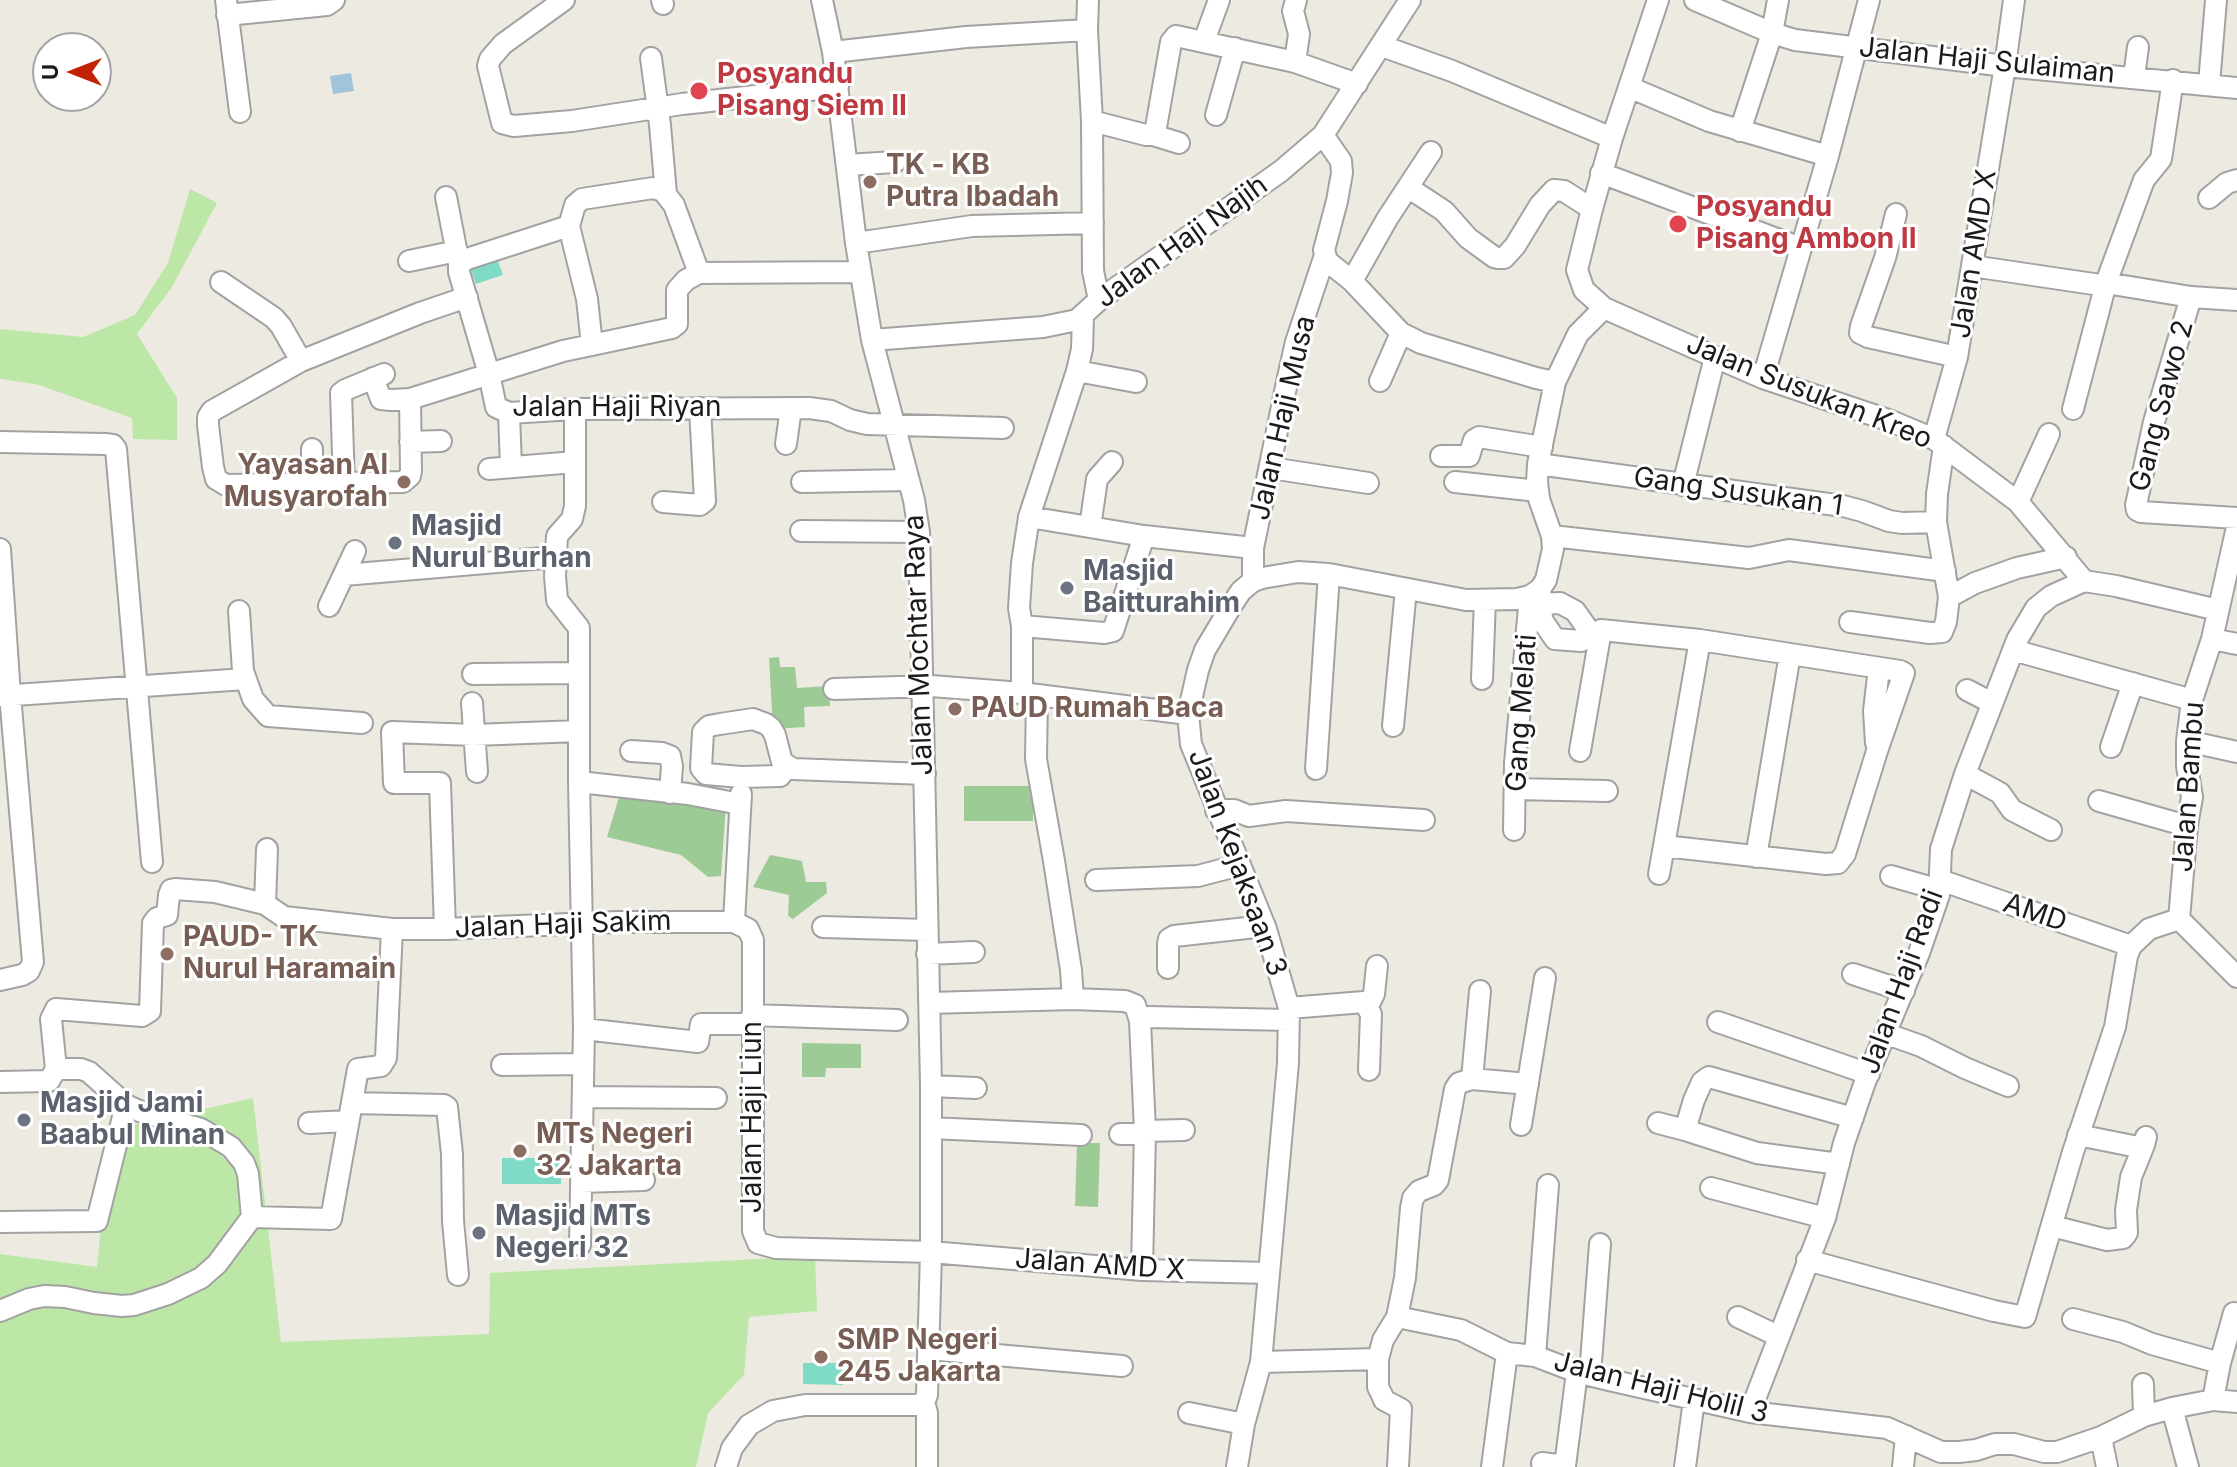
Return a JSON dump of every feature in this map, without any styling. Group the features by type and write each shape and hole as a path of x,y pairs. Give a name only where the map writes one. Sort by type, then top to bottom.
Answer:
{"street":[{"path":"240,112 226,7 327,5 334,0"},
{"path":"564,0 503,44 490,59 488,66 502,123 528,125 838,87"},
{"name":"Jalan Mochtar Raya","path":"822,0 833,52 856,243 872,340 918,516 931,1086 931,1252 927,1395 924,1402 927,1413 927,1467"},
{"path":"1088,0 1093,271 1099,300"},
{"path":"1204,41 1219,0"},
{"path":"1295,62 1299,34 1293,11 1296,0"},
{"name":"Jalan Haji Najih","path":"872,340 1043,327 1083,317 1099,300 1281,171 1323,135 1410,0"},
{"path":"1658,0 1601,173 1577,270 1580,284 1597,302 1555,382 1540,456 1538,491 1552,536 1551,563 1537,596 1542,620 1555,639 1581,641 1597,632 1700,640 1901,671 1904,675 1842,861 1832,865 1664,846"},
{"name":"Jalan Haji Sulaiman","path":"1695,0 1795,40 2005,66 2237,88"},
{"path":"1740,131 1772,33 1778,0"},
{"path":"1763,378 1828,156 1869,0"},
{"name":"Jalan AMD X","path":"1949,597 1936,522 1939,442 1957,357 2014,0"},
{"path":"2209,84 2216,0"},
{"path":"833,52 966,37 1087,30"},
{"path":"1153,135 1157,128 1172,39 1176,36 1295,62 1357,84"},
{"path":"1382,46 1452,71 1612,138"},
{"path":"2134,77 2138,47"},
{"path":"1216,115 1235,48"},
{"path":"651,58 666,194"},
{"path":"2073,409 2106,285 2144,180 2161,159 2173,80"},
{"path":"1629,87 1709,121 1828,156"},
{"path":"1092,121 1179,143"},
{"name":"Jalan Haji Musa","path":"1253,581 1253,548 1296,342 1324,258 1341,187 1341,161 1323,135"},
{"path":"1352,281 1387,219 1431,152"},
{"path":"847,165 895,162"},
{"path":"1601,173 1801,248"},
{"path":"2209,198 2227,183 2237,180"},
{"path":"592,345 587,299 569,226 575,205 582,199 653,188 666,194 674,205 699,273"},
{"path":"1409,188 1444,211 1468,238 1498,258 1504,258 1515,246 1540,205 1554,190 1564,191 1592,209"},
{"name":"Jalan Haji Riyan","path":"446,197 461,258 459,272 496,407 509,413 575,409 818,408 857,422 1003,428"},
{"path":"1896,214 1860,333 1957,357"},
{"path":"856,243 972,226 1093,223"},
{"path":"409,261 461,258 569,226"},
{"path":"1324,258 1352,281 1401,333 1421,343 1555,382"},
{"path":"1972,266 2191,297"},
{"path":"344,484 341,393 378,376 381,399 410,399 563,351 675,326 677,290 686,280 699,273 861,272"},
{"path":"221,282 274,318 301,361"},
{"path":"410,399 411,471 403,482 226,485 216,479 208,425 212,411 301,361 467,297"},
{"name":"Gang Sawo 2","path":"2237,300 2191,297 2154,422 2137,508 2141,512 2237,518"},
{"name":"Jalan Susukan Kreo","path":"1597,302 1763,378 1891,421 1939,442 2018,502 2084,581"},
{"path":"1073,999 1059,892 1036,759 1019,608 1029,517 1077,371 1082,349 1083,317"},
{"path":"1380,381 1401,333"},
{"path":"1683,485 1715,357"},
{"path":"1077,371 1136,382"},
{"path":"663,502 700,505 705,501 700,408"},
{"path":"786,444 791,408"},
{"path":"575,409 574,513 557,536 556,557 557,600 579,628 584,1029 580,1245"},
{"path":"509,413 511,467"},
{"path":"2018,502 2049,434"},
{"name":"Gang Susukan 1","path":"1441,456 1469,456 1474,440 1479,437 1540,456 1683,485 1843,506 1902,523 1936,522"},
{"path":"410,442 441,441"},
{"path":"0,442 105,444 113,445 116,449 152,862"},
{"path":"312,449 312,484"},
{"path":"489,469 575,462"},
{"path":"1090,527 1097,479 1112,462"},
{"path":"1271,468 1368,483"},
{"path":"802,482 908,480"},
{"path":"1455,482 1538,491"},
{"path":"1029,517 1144,536 1253,548"},
{"name":"Jalan Bambu","path":"2179,919 2192,797 2187,741 2192,700 2222,641 2218,610 2237,527"},
{"path":"801,531 919,532"},
{"path":"1022,626 1104,633 1113,631 1144,536"},
{"path":"1552,536 1749,558 1789,550 1945,571"},
{"path":"0,549 5,696 33,962 29,971 22,975 0,980"},
{"path":"329,606 355,551"},
{"path":"344,575 556,557"},
{"path":"1850,622 1942,632 1949,597 1975,583 2017,568 2066,557"},
{"path":"1253,581 1298,572 1329,574 1466,600 1537,596 1575,611 1597,632"},
{"path":"1316,769 1329,574"},
{"name":"Jalan Kejaksaan 3","path":"1237,1467 1244,1424 1261,1362 1288,1063 1289,1014 1265,926 1191,744 1188,714 1205,650 1241,591 1253,581"},
{"path":"2084,581 2218,610"},
{"name":"Jalan Haji Radi","path":"1750,1412 1825,1218 1853,1118 1869,1074 1919,953 1940,885 1941,849 1965,774 2013,650 2036,608 2051,596 2084,581"},
{"path":"1393,726 1406,589"},
{"name":"Gang Melati","path":"1514,830 1515,763 1537,596"},
{"path":"2222,641 2225,602 2237,596"},
{"path":"1482,679 1485,600"},
{"path":"239,611 245,679 253,699 268,716 362,723"},
{"path":"1580,751 1597,632"},
{"path":"1659,874 1700,640"},
{"path":"2013,650 2192,700"},
{"path":"1756,857 1790,654"},
{"path":"473,674 578,673"},
{"path":"5,696 245,679"},
{"path":"2111,747 2133,683"},
{"path":"834,689 923,686 1030,694 1188,714"},
{"path":"1967,690 1992,703"},
{"path":"472,703 477,772"},
{"path":"788,766 780,776 706,774 702,771 701,737 709,726 753,719 766,724 775,735 782,762 793,769 925,774"},
{"path":"445,929 440,783 394,783 392,732 474,735 579,731"},
{"path":"2187,741 2237,752"},
{"path":"631,751 670,756 670,793"},
{"path":"1965,774 2000,793 2012,810 2051,830"},
{"path":"734,922 741,777"},
{"path":"579,782 740,804"},
{"path":"1515,789 1607,791"},
{"path":"2099,801 2187,826"},
{"path":"1216,810 1234,810 1249,816 1286,811 1424,820"},
{"path":"265,904 267,849"},
{"path":"1096,880 1198,876 1240,865"},
{"name":"AMD","path":"1891,876 1940,885 2131,946"},
{"name":"Jalan Haji Sakim","path":"56,1069 51,1019 56,1009 142,1016 150,1011 153,923 167,915 171,890 179,888 215,892 265,904 284,917 392,929 734,922"},
{"path":"1807,1260 2025,1317 2078,1135 2115,1027 2131,946 2149,929 2179,919 2237,977"},
{"name":"Jalan Haji Liun","path":"734,922 748,929 753,940 755,1239 764,1246 776,1248 931,1252"},
{"path":"1168,968 1168,944 1174,936 1265,926"},
{"path":"823,927 927,930"},
{"path":"252,1217 331,1219 358,1069 381,1066 386,1058 392,929"},
{"path":"927,954 974,952"},
{"path":"1368,1006 1374,994 1377,966"},
{"path":"1853,974 1904,991"},
{"path":"1521,1125 1545,978"},
{"path":"1472,1079 1480,991"},
{"path":"930,1003 1073,999 1125,1001 1135,1005 1140,1021 1145,1132 1142,1270"},
{"path":"1140,1021 1148,1017 1289,1014 1361,1002 1368,1006 1371,1014 1369,1070"},
{"path":"584,1029 698,1042 701,1024 752,1020 897,1020"},
{"path":"1718,1022 1869,1074"},
{"path":"1887,1034 2008,1086"},
{"path":"502,1065 583,1064"},
{"path":"0,1082 49,1081 56,1069 81,1069 89,1072 126,1105 201,1129 231,1147 244,1163 252,1217 217,1264 201,1278 168,1294 122,1306 44,1296 0,1311"},
{"path":"1685,1130 1702,1082 1705,1078 1713,1077 1853,1118"},
{"path":"1398,1467 1401,1409 1384,1400 1378,1387 1378,1359 1383,1340 1397,1317 1405,1278 1413,1198 1438,1180 1455,1089 1459,1083 1472,1079 1528,1084"},
{"path":"931,1086 976,1088"},
{"path":"583,1097 716,1098"},
{"path":"0,1222 97,1221 126,1105"},
{"path":"309,1123 350,1112 447,1107 458,1275"},
{"path":"1658,1123 1757,1153 1839,1164"},
{"path":"931,1128 1081,1135"},
{"path":"1120,1134 1184,1130"},
{"path":"2052,1226 2107,1240 2123,1238 2127,1233 2126,1210 2131,1177 2145,1139 2138,1147 2078,1135"},
{"path":"581,1182 644,1180"},
{"path":"1535,1356 1548,1185"},
{"path":"1711,1188 1825,1218"},
{"path":"1542,1463 1565,1466 1584,1373 1600,1244"},
{"name":"Jalan AMD X","path":"931,1252 1142,1270 1269,1273"},
{"path":"2213,1400 2234,1313"},
{"name":"Jalan Haji Holil 3","path":"1397,1317 1461,1330 1507,1353 1535,1356 1584,1373 1694,1400 1750,1412 1887,1428 1941,1452 2014,1444 2033,1458 2044,1452 2057,1452 2101,1437 2144,1416 2172,1408 2213,1400 2237,1402"},
{"path":"1738,1317 1778,1336"},
{"path":"2073,1319 2220,1363"},
{"path":"928,1349 1122,1366"},
{"path":"1492,1467 1507,1353"},
{"path":"1261,1362 1378,1359"},
{"path":"2143,1384 2144,1416"},
{"path":"1685,1467 1694,1400"},
{"path":"731,1465 732,1448 749,1425 773,1411 805,1405 917,1405 924,1402"},
{"path":"2172,1408 2188,1467"},
{"path":"1189,1413 1244,1424"},
{"path":"1903,1467 1906,1436"},
{"path":"2101,1437 2107,1467"}],"green space":[{"path":"190,189 217,203 172,287 137,334 177,398 177,440 133,439 132,418 36,384 0,379 0,329 83,337 135,315 168,263"},
{"path":"779,657 780,667 795,667 797,688 829,686 830,706 804,707 805,727 773,729 769,658"},
{"path":"623,784 726,804 721,876 708,877 681,855 607,837"},
{"path":"964,786 1033,786 1033,821 964,821"},
{"path":"770,855 802,861 806,882 826,882 827,893 793,919 788,916 789,895 753,887"},
{"path":"802,1043 861,1044 861,1068 826,1068 825,1077 802,1077"},
{"path":"253,1098 281,1342 489,1334 490,1273 815,1256 817,1311 749,1317 744,1375 708,1413 696,1467 0,1467 0,1254 97,1267 110,1130"},
{"path":"1077,1143 1100,1143 1098,1207 1075,1206"}],"shaded area":[{"path":"351,73 354,91 333,94 330,76"},
{"path":"497,258 503,275 476,284 470,267"},
{"path":"502,1158 561,1158 561,1184 502,1184"},
{"path":"803,1363 843,1363 843,1385 803,1384"}],"place":[{"name":"Posyandu Pisang Siem II","path":"699,91"},
{"name":"TK - KB Putra Ibadah","path":"870,182"},
{"name":"Posyandu Pisang Ambon II","path":"1678,224"},
{"name":"Yayasan Al Musyarofah","path":"404,482"},
{"name":"Masjid Nurul Burhan","path":"395,543"},
{"name":"Masjid Baitturahim","path":"1067,588"},
{"name":"PAUD Rumah Baca","path":"955,709"},
{"name":"PAUD- TK Nurul Haramain","path":"167,954"},
{"name":"Masjid Jami Baabul Minan","path":"24,1120"},
{"name":"MTs Negeri 32 Jakarta","path":"520,1151"},
{"name":"Masjid MTs Negeri 32","path":"479,1233"},
{"name":"SMP Negeri 245 Jakarta","path":"821,1357"}]}
